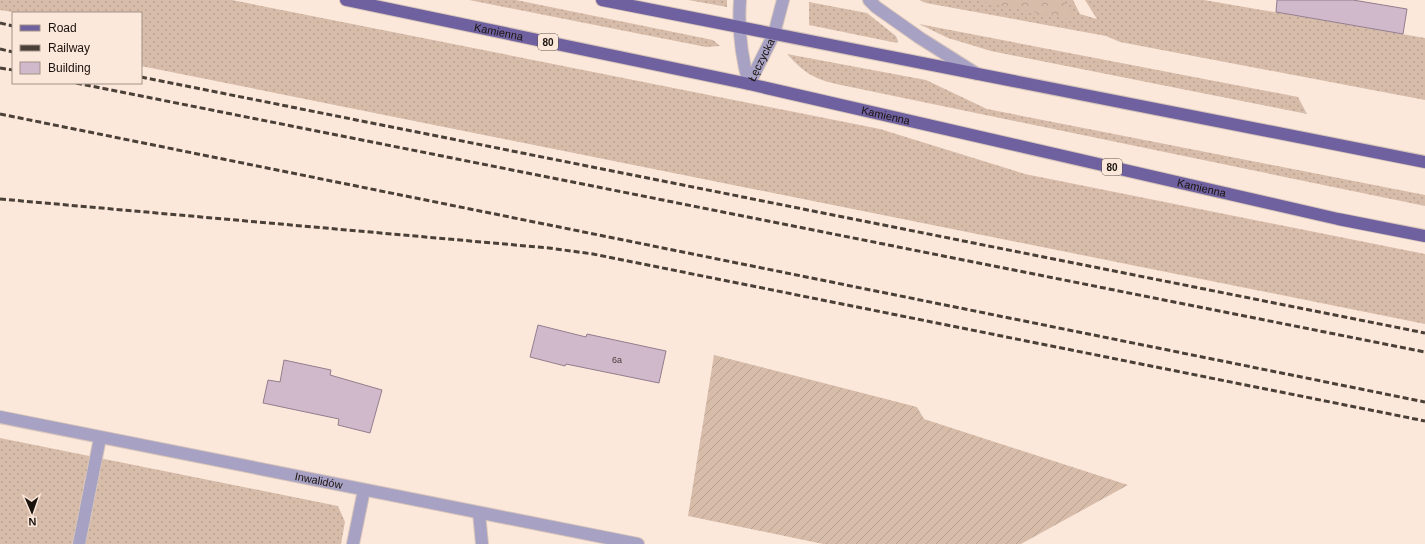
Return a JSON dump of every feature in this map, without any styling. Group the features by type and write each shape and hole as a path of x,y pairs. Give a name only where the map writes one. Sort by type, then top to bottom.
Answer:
{"main road":[{"name":"Kamienna","path":"346,0 749,84 1338,219 1425,236"},
{"path":"602,0 1425,162"}],"street":[{"name":"Łęczycka","path":"740,0 742,58 749,84"},
{"name":"Łęczycka","path":"749,84 774,34 784,0"},
{"path":"870,0 876,7 920,38 980,75"},
{"name":"Inwalidów","path":"0,417 479,513 604,541 638,544"},
{"path":"79,544 100,438"},
{"path":"353,544 364,490"},
{"path":"479,513 482,544"}],"green space":[{"path":"0,0 232,0 880,129 1025,174 1425,254 1425,324 142,66 142,12 12,12 0,10"},
{"path":"469,0 516,0 713,40 720,46 706,47"},
{"path":"688,0 727,0 727,7"},
{"path":"919,0 1073,0 1080,14 1097,19 1085,0 1204,0 1425,38 1425,100 1120,42 1106,36 926,3"},
{"path":"973,0 1065,0 1073,20"},
{"path":"809,2 867,13 896,36 898,41 897,43 809,25"},
{"path":"919,24 1298,97 1307,114 991,51 948,38"},
{"path":"787,54 926,80 987,109 1425,195 1425,206 836,84 808,74"},
{"path":"714,355 917,407 924,419 1128,485 1021,544 823,544 688,516"},
{"path":"0,438 338,506 345,522 341,544 0,544"}],"building":[{"path":"1277,0 1353,0 1407,9 1403,34 1276,12"},
{"path":"538,325 586,337 587,334 666,351 659,383 566,364 565,366 530,357"},
{"path":"284,360 331,370 330,375 382,390 370,433 338,425 339,419 263,403 268,380 280,382"}],"railway":[{"path":"0,23 12,26"},
{"path":"0,49 12,52"},
{"path":"0,68 12,70"},
{"path":"142,77 1425,333"},
{"path":"81,84 1425,352"},
{"path":"0,114 1425,402"},
{"path":"0,199 549,248 593,254 1425,421"}]}
